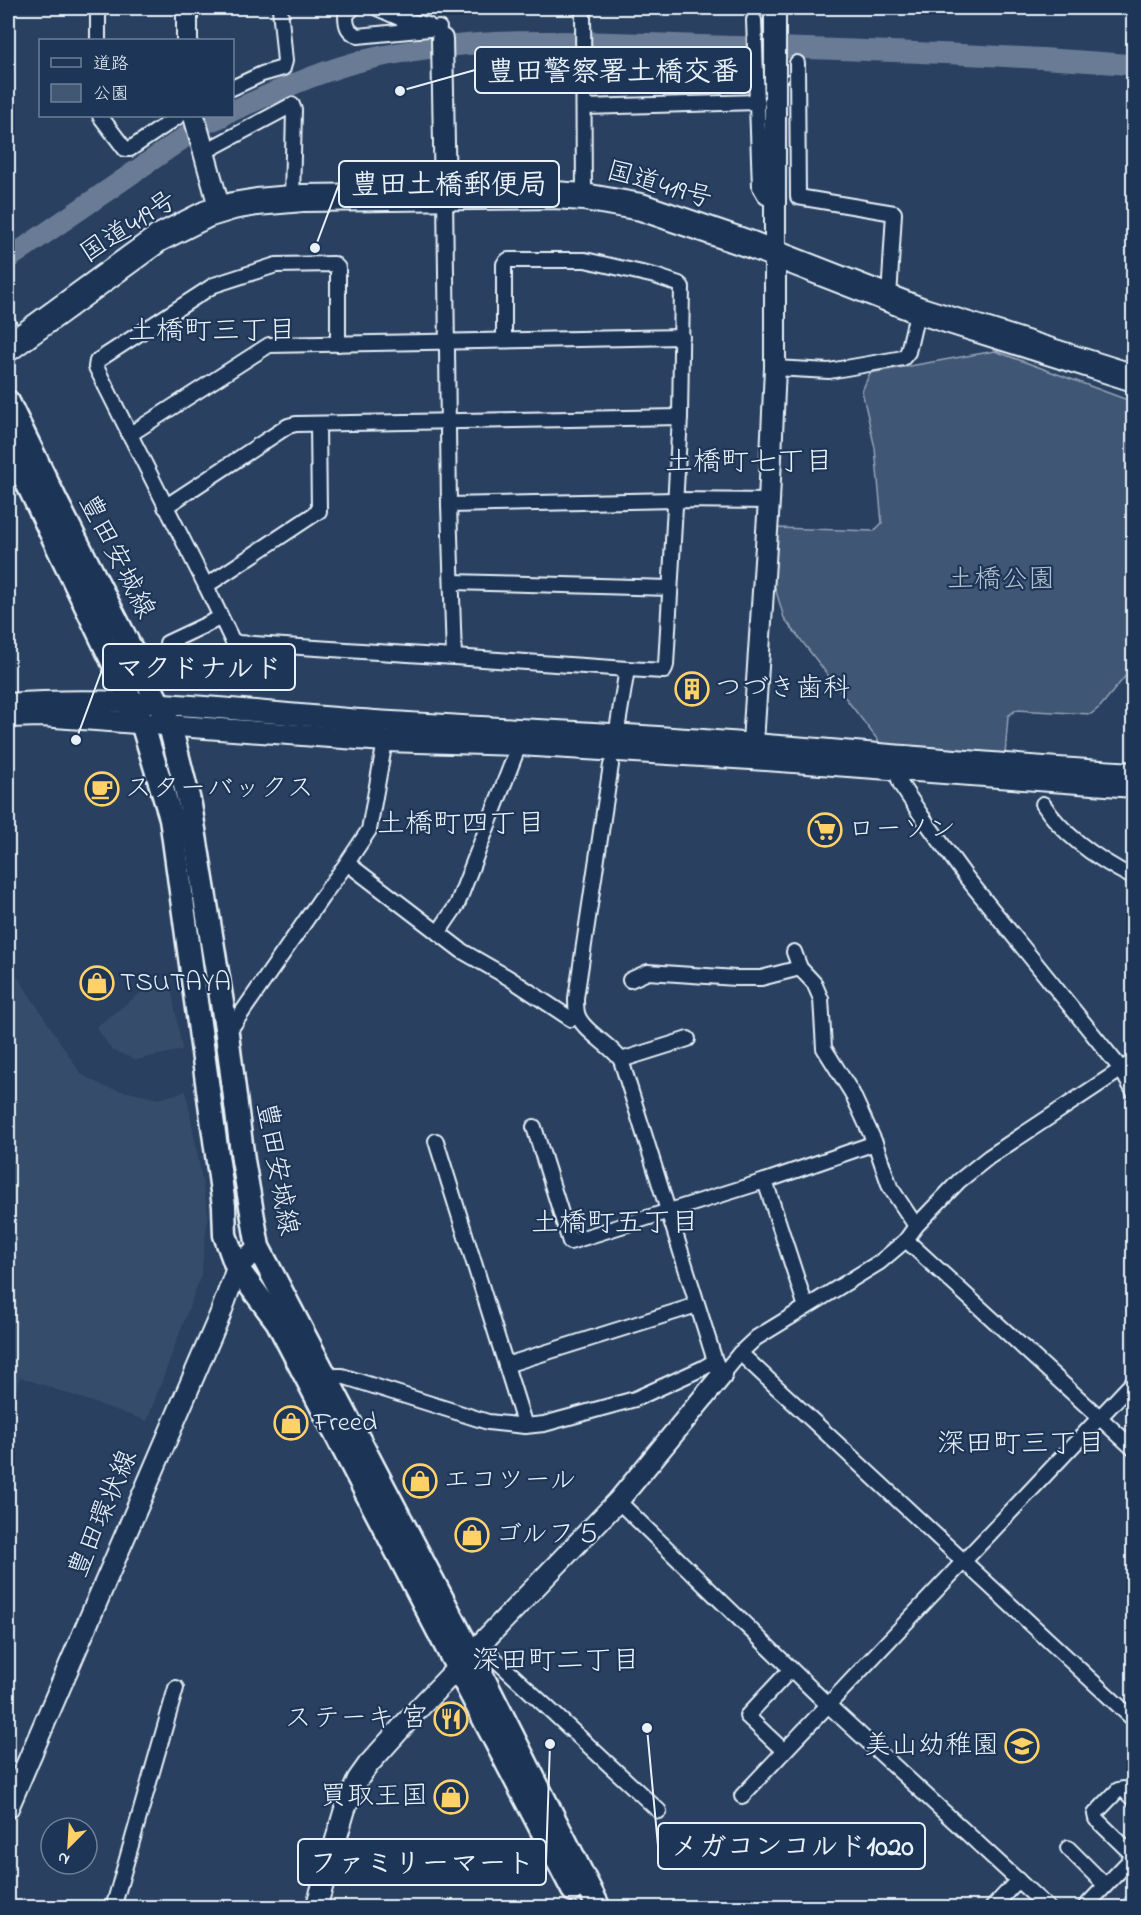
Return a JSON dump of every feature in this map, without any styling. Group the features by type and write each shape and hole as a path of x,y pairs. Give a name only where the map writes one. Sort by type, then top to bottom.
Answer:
{"highway":[{"name":"国道419号","path":"10,338 159,238 220,210 257,202 292,199 554,195 584,197 640,207 918,309 1134,378"}],"main road":[{"name":"豊田安城線","path":"8,402 166,715 190,805 258,1247 599,1908"},
{"name":"豊田安城線","path":"8,443 142,723 171,818 223,1194 225,1235 237,1268 278,1320 469,1656 583,1908"}],"street":[{"path":"98,8 98,39"},
{"path":"187,8 187,39"},
{"path":"234,87 262,74 283,68 285,61 280,8"},
{"path":"353,8 346,15 346,26 349,32 358,36 441,33"},
{"path":"377,8 441,33"},
{"path":"583,8 584,197"},
{"path":"752,751 776,368 776,201 776,168 772,15 754,18 760,187 766,197 776,201"},
{"path":"441,33 444,68 448,505 454,657"},
{"path":"796,63 798,197 894,213 889,298"},
{"path":"584,107 758,102"},
{"path":"203,149 292,105 294,111 292,199"},
{"path":"101,117 125,149 130,149 178,117"},
{"path":"194,117 220,210"},
{"path":"338,344 338,268 334,264 276,265 214,285 97,361 96,368 232,640 238,644 664,671 680,417 682,287 679,284 631,269 585,260 508,260 504,264 504,340"},
{"path":"776,368 829,371 903,358 908,352 918,309"},
{"path":"129,435 269,345 682,337"},
{"path":"165,507 288,426 296,424 680,417"},
{"path":"206,586 320,512 318,424"},
{"path":"448,505 675,500 769,501"},
{"path":"452,582 670,588"},
{"path":"167,643 220,618"},
{"path":"618,724 627,669"},
{"path":"8,704 38,701 132,701 166,715 385,741 874,755 1134,773"},
{"path":"8,717 41,716 142,723 166,715 373,721 752,751 896,771 1134,787"},
{"path":"227,1034 369,830 385,741"},
{"path":"438,933 456,905 519,745"},
{"path":"611,765 576,998 577,1014 581,1022 621,1060 697,1305 719,1368"},
{"path":"896,771 901,785 966,877 1121,1069 1134,1092"},
{"path":"1043,804 1054,821 1103,862 1134,878"},
{"path":"347,863 462,951 509,978 571,1019 577,1014"},
{"path":"794,952 800,968 814,983 821,999 824,1048 852,1093 875,1143 890,1187 916,1226"},
{"path":"630,980 648,972 760,978 800,968"},
{"path":"621,1060 688,1039"},
{"path":"325,1376 342,1376 488,1422 525,1426 544,1424 635,1399 719,1368 756,1338 880,1262 906,1239 959,1181 989,1157 1134,1061"},
{"path":"534,1127 570,1242 765,1181 875,1143"},
{"path":"436,1141 525,1426"},
{"path":"765,1181 806,1306"},
{"path":"906,1239 1134,1449"},
{"name":"豊田環状線","path":"8,1808 216,1324 237,1268 258,1247"},
{"path":"506,1365 697,1305"},
{"path":"740,1353 1134,1720"},
{"path":"316,1908 345,1809 358,1779 378,1754 469,1656 618,1501 719,1368"},
{"path":"742,1796 1134,1381"},
{"path":"618,1501 827,1704 1048,1908"},
{"path":"469,1656 659,1811"},
{"path":"784,1751 747,1716 791,1669"},
{"path":"113,1908 176,1688"},
{"path":"1084,1908 1134,1856 1095,1819 1095,1814 1118,1790 1123,1789 1134,1800"},
{"path":"1068,1848 1105,1885"},
{"path":"992,1908 1018,1880"}],"shaded area":[{"path":"8,962 81,1074 105,1087 159,1099 186,1091 208,1214 201,1275 147,1421 20,1377 8,1420"},
{"path":"171,986 182,1050 136,1060 112,1050 96,1027 143,991"}],"green space":[{"name":"土橋公園","path":"995,351 1133,402 1133,667 1100,707 1091,714 1016,710 1008,716 1005,756 895,750 880,743 784,618 773,581 777,528 874,531 882,523 875,448 862,391 870,373"},
{"path":"1133,1889 1133,1907 1117,1907"}],"waterway":[{"path":"234,110 314,76 365,60 408,51 496,43 540,41 873,51 1134,65"},
{"path":"8,259 204,124 221,117"}],"place":[{"name":"豊田警察署土橋交番","path":"400,91"},
{"name":"豊田土橋郵便局","path":"315,248"},
{"name":"つづき歯科","path":"692,689"},
{"name":"マクドナルド","path":"76,740"},
{"name":"スターバックス","path":"102,789"},
{"name":"ローソン","path":"825,830"},
{"name":"TSUTAYA","path":"97,983"},
{"name":"Freed","path":"291,1423"},
{"name":"エコツール","path":"420,1481"},
{"name":"ゴルフ５","path":"472,1535"},
{"name":"ステーキ 宮","path":"451,1719"},
{"name":"メガコンコルド1020","path":"647,1728"},
{"name":"ファミリーマート","path":"550,1744"},
{"name":"美山幼稚園","path":"1022,1746"},
{"name":"買取王国","path":"451,1797"}],"district":[{"name":"土橋町三丁目","path":"212,332"},
{"name":"土橋町七丁目","path":"749,463"},
{"name":"土橋町四丁目","path":"461,825"},
{"name":"土橋町五丁目","path":"615,1224"},
{"name":"深田町三丁目","path":"1021,1445"},
{"name":"深田町二丁目","path":"556,1662"}]}
